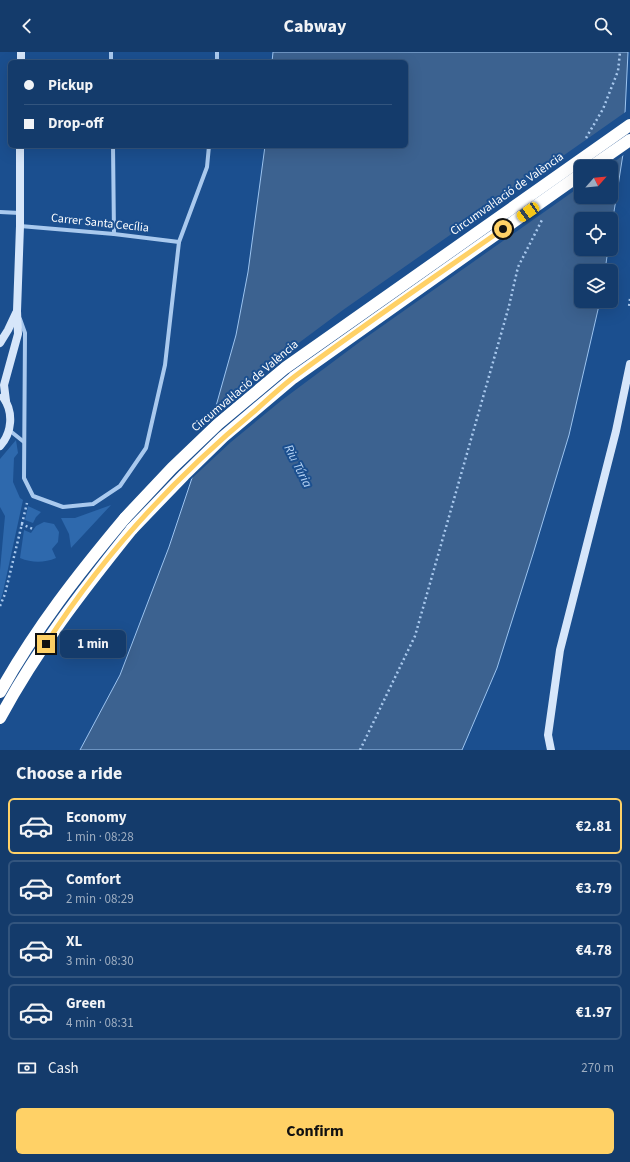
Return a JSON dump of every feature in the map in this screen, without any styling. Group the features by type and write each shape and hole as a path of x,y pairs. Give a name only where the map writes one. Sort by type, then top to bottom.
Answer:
{"highway":[{"name":"Circumval·lació de València","path":"0,692 14,667 49,614 77,576 125,518 172,468 218,424 285,368 630,125"},
{"path":"601,160 630,140"},
{"path":"0,718 24,676 86,586 132,530 184,475 223,437 293,378 574,179"}],"main road":[{"path":"6,401 4,385 18,334 17,311 20,226 20,148"},
{"path":"0,343 17,311"},
{"path":"551,750 548,735 560,650 615,438 630,364"},
{"path":"0,394 6,401 10,410 11,420 9,430 0,446"}],"street":[{"path":"113,148 114,234"},
{"path":"17,311 25,333 24,478 33,496 63,507 93,504 120,486 146,448 165,365 179,242 207,167 209,148"},
{"path":"0,212 20,213"},
{"name":"Carrer Santa Cecília","path":"20,226 114,234 179,242"},
{"path":"9,430 24,442"}],"path":[{"path":"585,141 603,109 618,71 620,52"},
{"path":"360,750 415,636 509,306 518,267 546,212"},
{"path":"629,307 630,299"},
{"path":"0,606 6,594 26,503"},
{"path":"21,524 33,529"}],"shaded area":[{"path":"16,440 18,453 14,458 13,482 20,498 23,500 0,602 0,570 5,516 0,507 0,459"},
{"path":"111,505 71,548 69,534 61,518 75,518"},
{"path":"28,506 41,512 33,523 25,520"},
{"path":"44,522 54,524 59,532 58,542 52,549 56,558 38,562 20,558 24,530 31,533 36,526"}],"water":[{"name":"Riu Túria","path":"273,52 628,52 623,154 618,186 618,160 574,160 574,204 615,204 614,212 574,212 574,256 607,256 606,264 574,264 574,308 598,308 569,435 497,668 462,750 80,750 120,675 169,547 216,406 236,335 248,272 265,148 408,148 408,60 272,60"}],"pier":[{"path":"627,111 625,154 617,160 574,160 574,191 361,341 282,400 231,442 189,481 211,413 265,368 343,310"}],"route":[{"path":"46,644 86,586 132,530 184,475 223,437 293,378 503,229"}]}
